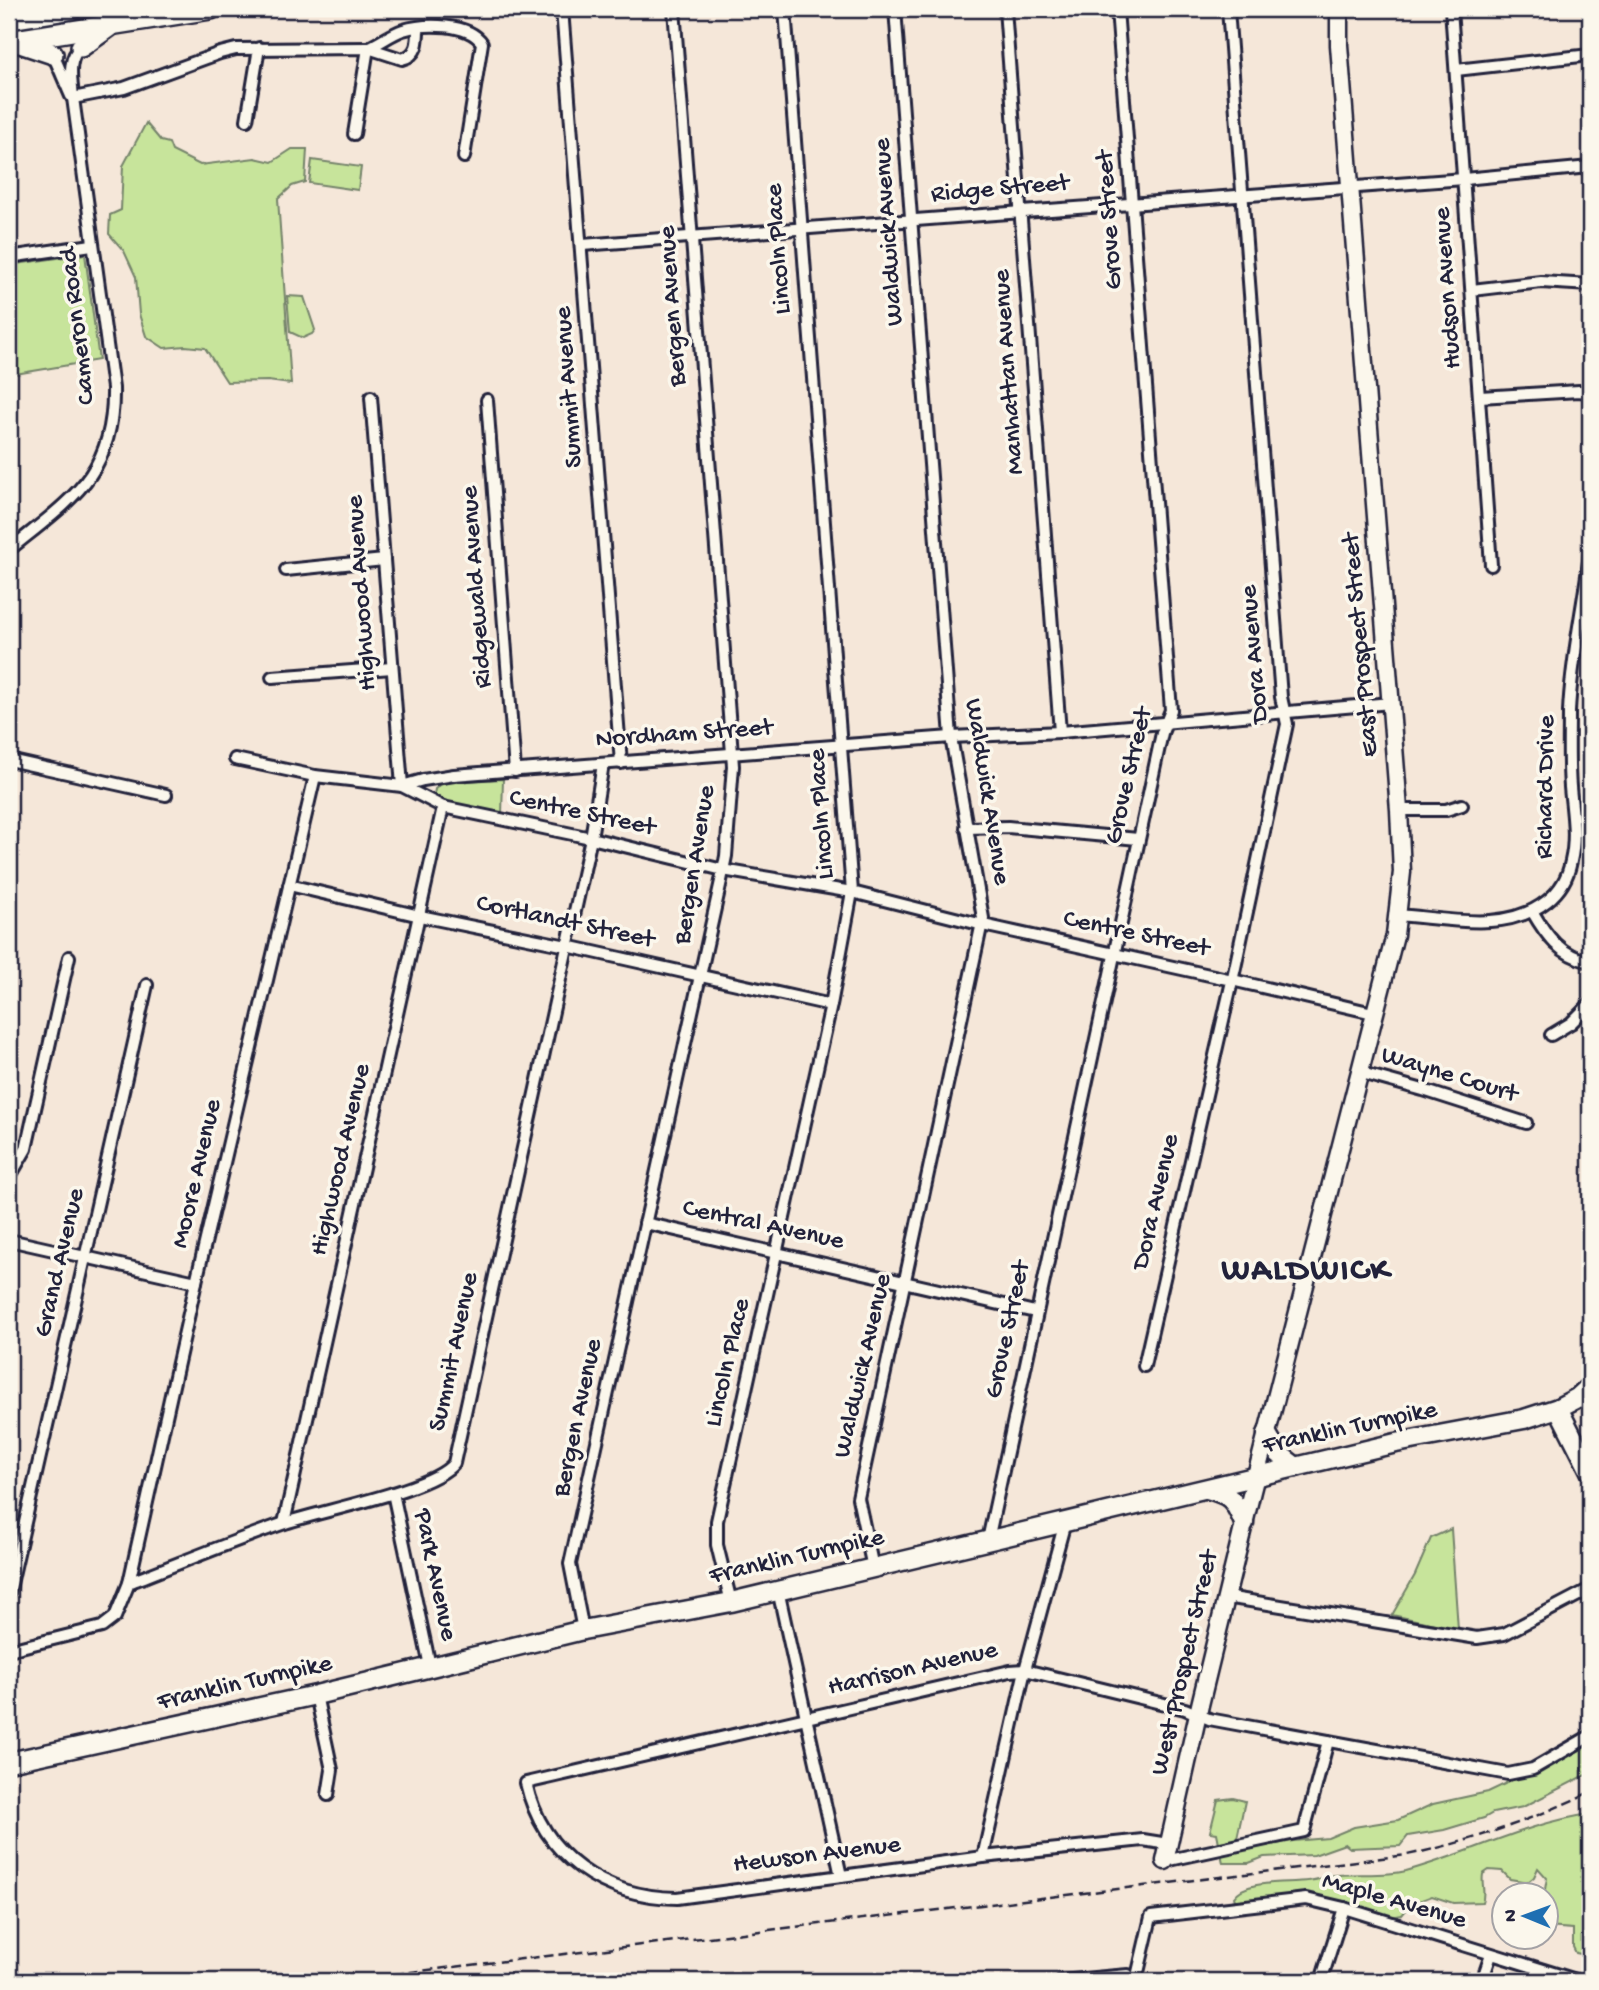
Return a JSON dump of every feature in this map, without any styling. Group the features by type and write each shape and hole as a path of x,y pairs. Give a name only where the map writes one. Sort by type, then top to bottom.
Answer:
{"highway":[{"path":"9,19 72,9"},
{"path":"11,41 211,9"},
{"path":"81,47 114,24"},
{"path":"11,41 52,54"}],"main road":[{"name":"Franklin Turnpike","path":"9,1762 316,1695 583,1630 731,1602 1396,1443 1524,1419 1558,1408 1577,1398 1590,1386"},
{"path":"1558,1408 1590,1471"},
{"path":"1267,1434 1278,1453 1296,1467"},
{"path":"1203,1489 1227,1495 1234,1500 1244,1523"}],"street":[{"name":"Summit Avenue","path":"562,9 621,763"},
{"name":"Bergen Avenue","path":"583,1630 570,1564 723,870 732,779 674,9"},
{"name":"Lincoln Place","path":"731,1602 717,1545 717,1521 831,1005 852,892 785,9"},
{"name":"Waldwick Avenue","path":"873,1568 858,1497 984,918 951,737 895,9"},
{"name":"Manhattan Avenue","path":"1005,9 1060,732"},
{"name":"Grove Street","path":"988,1540 1138,839 1162,733 1171,710 1117,9"},
{"name":"Dora Avenue","path":"1144,1366 1287,724 1281,697 1228,9"},
{"name":"East Prospect Street","path":"1267,1434 1395,935 1402,872 1339,45 1339,9"},
{"name":"Hudson Avenue","path":"1451,9 1491,565"},
{"path":"368,48 402,30 418,28 452,27 477,35 482,43 481,60 464,157"},
{"path":"73,98 124,88 236,49 368,48 388,56 408,58 417,45 418,28"},
{"name":"Cameron Road","path":"9,550 82,488 101,458 111,424 113,388 73,98 72,61 75,51 81,47"},
{"path":"247,120 259,48"},
{"path":"354,134 368,48"},
{"name":"Cameron Road","path":"52,54 73,98"},
{"path":"1456,70 1590,55"},
{"name":"Ridge Street","path":"582,245 1590,167"},
{"path":"9,257 92,245"},
{"path":"1472,290 1541,282 1590,285"},
{"path":"1480,397 1579,391 1590,393"},
{"name":"Highwood Avenue","path":"371,397 402,786"},
{"name":"Ridgewald Avenue","path":"486,400 514,771"},
{"name":"Richard Drive","path":"1397,915 1485,921 1506,919 1532,911 1547,901 1567,878 1574,830 1570,786 1570,707 1588,587 1590,553"},
{"path":"286,570 384,560"},
{"path":"272,677 392,668"},
{"name":"Nordham Street","path":"402,786 454,775 951,737 1060,732 1391,702"},
{"name":"Centre Street","path":"235,758 315,776 402,786 443,807 591,838 723,870 852,892 983,925 1373,1013"},
{"path":"9,760 166,795"},
{"name":"Summit Avenue","path":"129,1583 284,1523 393,1493 439,1477 454,1463 591,838 603,764"},
{"name":"Moore Avenue","path":"129,1583 196,1282 315,776"},
{"path":"1399,810 1446,810 1462,805"},
{"name":"Highwood Avenue","path":"284,1523 443,807"},
{"path":"966,828 1008,827 1138,839"},
{"name":"Cortlandt Street","path":"289,885 831,1005"},
{"path":"1532,911 1548,938 1557,947 1567,954 1590,962"},
{"path":"9,1178 26,1149 69,957"},
{"name":"Grand Avenue","path":"9,1593 147,985"},
{"path":"1551,1035 1571,1023 1590,1004"},
{"name":"Wayne Court","path":"1358,1072 1526,1123"},
{"name":"Central Avenue","path":"645,1223 1035,1312"},
{"path":"9,1240 196,1282"},
{"name":"West Prospect Street","path":"1167,1853 1267,1434"},
{"name":"Park Avenue","path":"393,1493 430,1666"},
{"path":"983,1857 1026,1670 1065,1522"},
{"path":"9,1650 103,1627 115,1617 129,1583"},
{"path":"778,1590 841,1876"},
{"path":"1226,1597 1477,1638 1504,1634 1589,1591"},
{"name":"Harrison Avenue","path":"526,1783 1010,1671 1026,1670 1185,1709 1198,1715 1508,1774 1533,1769 1590,1736"},
{"path":"316,1695 332,1770 328,1795"},
{"name":"Hewson Avenue","path":"526,1783 542,1824 563,1853 590,1875 625,1891 677,1898 983,1857 1143,1840 1167,1853 1304,1831 1328,1741"},
{"name":"Maple Avenue","path":"1134,1981 1151,1917 1306,1899 1344,1908 1579,1981"},
{"path":"1321,1981 1344,1908"},
{"path":"1482,1981 1491,1955"},
{"path":"1060,1981 1128,1975 1134,1981"}],"green space":[{"path":"146,123 161,141 169,143 172,151 200,165 255,158 272,162 292,149 307,149 305,182 292,186 278,199 291,384 268,381 227,382 205,348 164,348 146,336 139,314 136,277 124,251 109,234 110,215 121,210 123,166"},
{"path":"312,160 361,167 358,190 309,183"},
{"path":"85,254 99,360 9,375 9,265"},
{"path":"287,296 304,297 315,330 312,334 303,338 290,332"},
{"path":"503,779 502,815 442,802 434,795 435,789 444,782"},
{"path":"1451,1529 1458,1629 1392,1615 1415,1575 1431,1538"},
{"path":"1590,1745 1590,1773 1523,1807 1493,1813 1444,1830 1408,1836 1400,1846 1350,1848 1345,1844 1314,1855 1264,1857 1249,1863 1223,1863 1217,1833 1210,1832 1218,1800 1233,1798 1245,1801 1237,1838 1259,1847 1328,1838 1354,1827 1398,1820 1433,1804 1488,1792 1505,1784 1512,1777 1557,1761"},
{"path":"1590,1814 1590,1852 1585,1858 1584,1868 1590,1879 1590,1950 1581,1954 1576,1953 1573,1947 1573,1929 1560,1928 1560,1882 1546,1882 1547,1878 1538,1868 1528,1882 1510,1879 1502,1871 1489,1870 1483,1874 1482,1902 1453,1903 1432,1896 1411,1904 1402,1915 1385,1918 1333,1902 1236,1903 1234,1897 1241,1890 1264,1884 1337,1875 1406,1871 1567,1818"}],"railway":[{"path":"335,1981 1407,1855 1500,1829 1590,1792"}],"district":[{"name":"WALDWICK","path":"1306,1272"}]}
